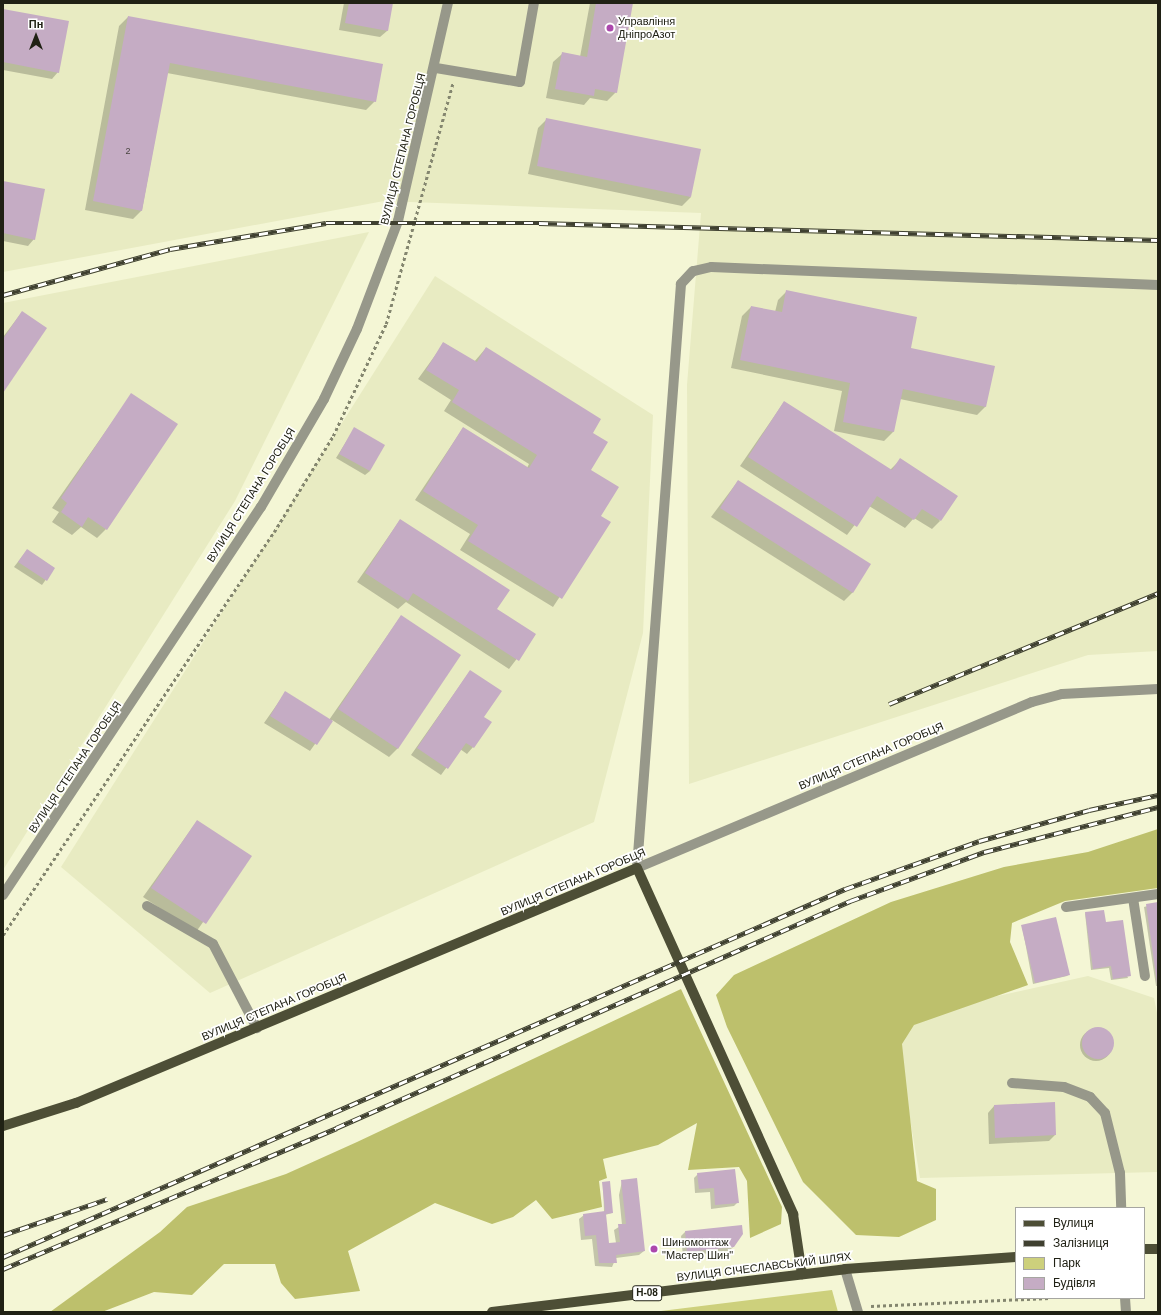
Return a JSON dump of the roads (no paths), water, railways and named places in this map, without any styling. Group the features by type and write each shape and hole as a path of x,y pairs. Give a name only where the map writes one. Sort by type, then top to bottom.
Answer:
{"main road":[{"name":"ВУЛИЦЯ СТЕПАНА ГОРОБЦЯ","path":"3,1126 76,1104 637,868"},
{"path":"637,868 793,1214 802,1274"},
{"path":"1145,1249 1158,1249"},
{"name":"ВУЛИЦЯ СІЧЕСЛАВСЬКИЙ ШЛЯХ","path":"492,1312 544,1309 845,1269 1015,1257"}],"street":[{"name":"ВУЛИЦЯ СТЕПАНА ГОРОБЦЯ","path":"3,895 261,507 324,399 357,329 398,221 436,68 448,3"},
{"name":"ВУЛИЦЯ СТЕПАНА ГОРОБЦЯ","path":"436,68 520,82 534,3"},
{"path":"637,868 681,284 693,271 711,267 1158,285"},
{"name":"ВУЛИЦЯ СТЕПАНА ГОРОБЦЯ","path":"637,868 1032,702 1062,694 1158,689"},
{"path":"1066,907 1158,894"},
{"path":"1133,898 1145,976"},
{"path":"147,906 213,944 256,1028"},
{"path":"1012,1083 1064,1087 1090,1097 1105,1112 1120,1173 1121,1207"},
{"path":"845,1269 857,1309"},
{"path":"1125,1299 1126,1312"}],"railway":[{"path":"3,295 170,249 326,223 539,223 1158,240"},
{"path":"889,704 1158,593"},
{"path":"3,1257 845,889 979,841 1089,810 1158,795"},
{"path":"3,1269 336,1128 850,901 984,852 1158,807"},
{"path":"3,1235 107,1199"}],"place":[{"name":"Управління ДніпроАзот","path":"610,28"},
{"name":"Шиномонтаж \"Мастер Шин\"","path":"654,1249"}]}
